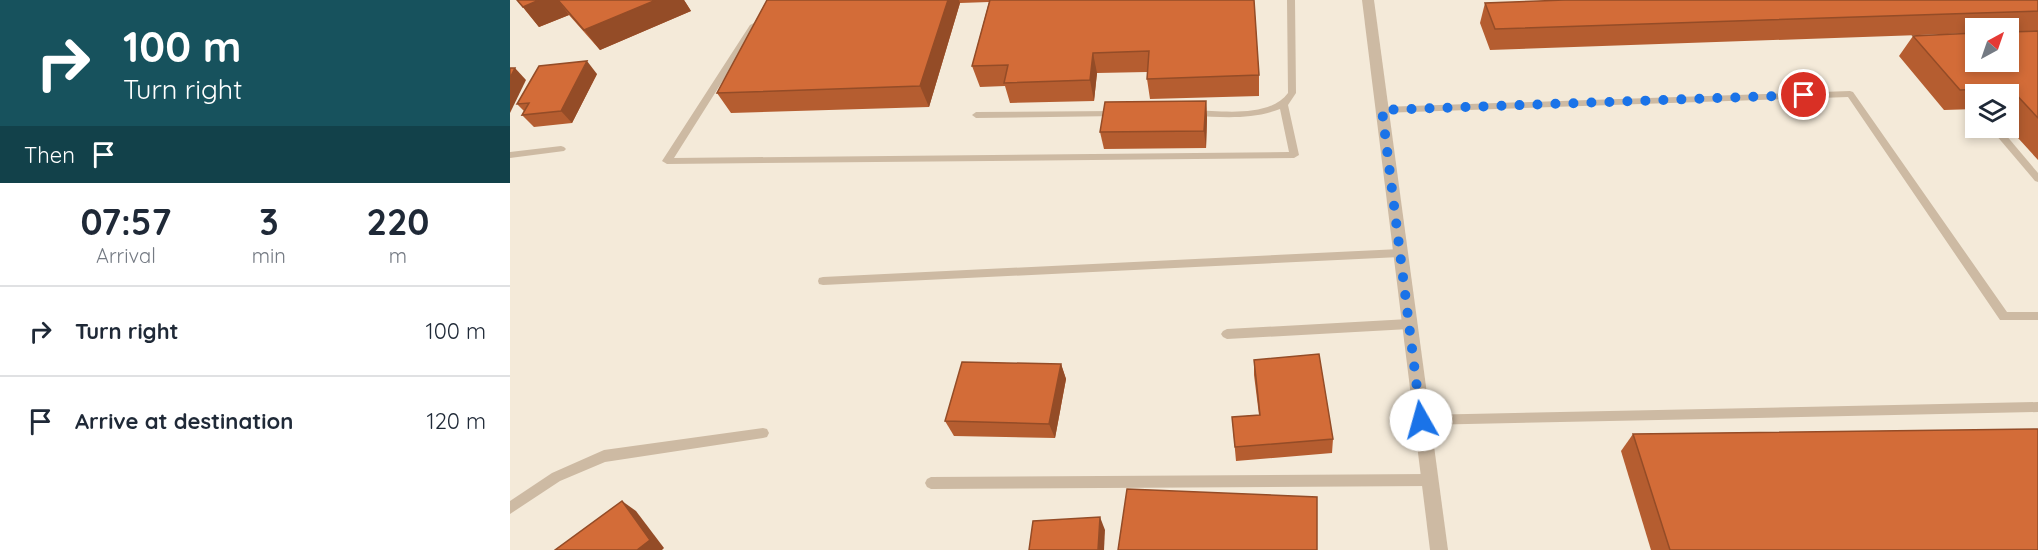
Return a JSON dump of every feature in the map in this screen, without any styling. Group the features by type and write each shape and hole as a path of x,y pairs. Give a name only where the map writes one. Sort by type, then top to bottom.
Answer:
{"street":[{"path":"1368,0 1439,550"}],"lane":[{"path":"1185,113 1274,111 1290,101 1292,93 1291,0"},
{"path":"759,19 667,161 1294,155 1284,106"},
{"path":"1382,110 1850,94 2004,317 2038,316"},
{"path":"976,115 1127,114"},
{"path":"2003,138 2038,179"},
{"path":"510,155 561,149"},
{"path":"823,281 1400,253"},
{"path":"1227,334 1409,324"},
{"path":"1421,420 2038,407"},
{"path":"510,507 556,477 604,456 763,433"},
{"path":"931,483 1429,480"}],"building":[{"path":"517,0 539,0 523,7"},
{"path":"558,0 656,0 584,30"},
{"path":"767,0 948,0 920,86 717,93"},
{"path":"990,0 1254,0 1259,75 1147,79 1149,51 1093,53 1090,80 1004,83 1008,65 972,66"},
{"path":"1565,0 2038,0 2038,11 1495,29 1485,3"},
{"path":"2038,31 2038,118 2019,98 2019,84 1965,84 1965,90 1960,90 1913,36 1965,34 1965,72 2019,72 2019,32"},
{"path":"587,61 561,111 522,115 529,103 517,104 539,66"},
{"path":"510,68 515,68 510,78"},
{"path":"1206,101 1204,131 1100,132 1105,102"},
{"path":"1319,354 1333,439 1235,447 1232,417 1260,415 1254,360"},
{"path":"962,362 1061,364 1049,424 945,421"},
{"path":"2038,429 2038,550 1670,550 1633,434"},
{"path":"1127,489 1317,497 1317,550 1118,550"},
{"path":"622,501 650,540 637,550 555,550"},
{"path":"1100,517 1098,550 1029,550 1033,521"}],"route":[{"path":"1421,420 1382,110 1804,95"}]}
